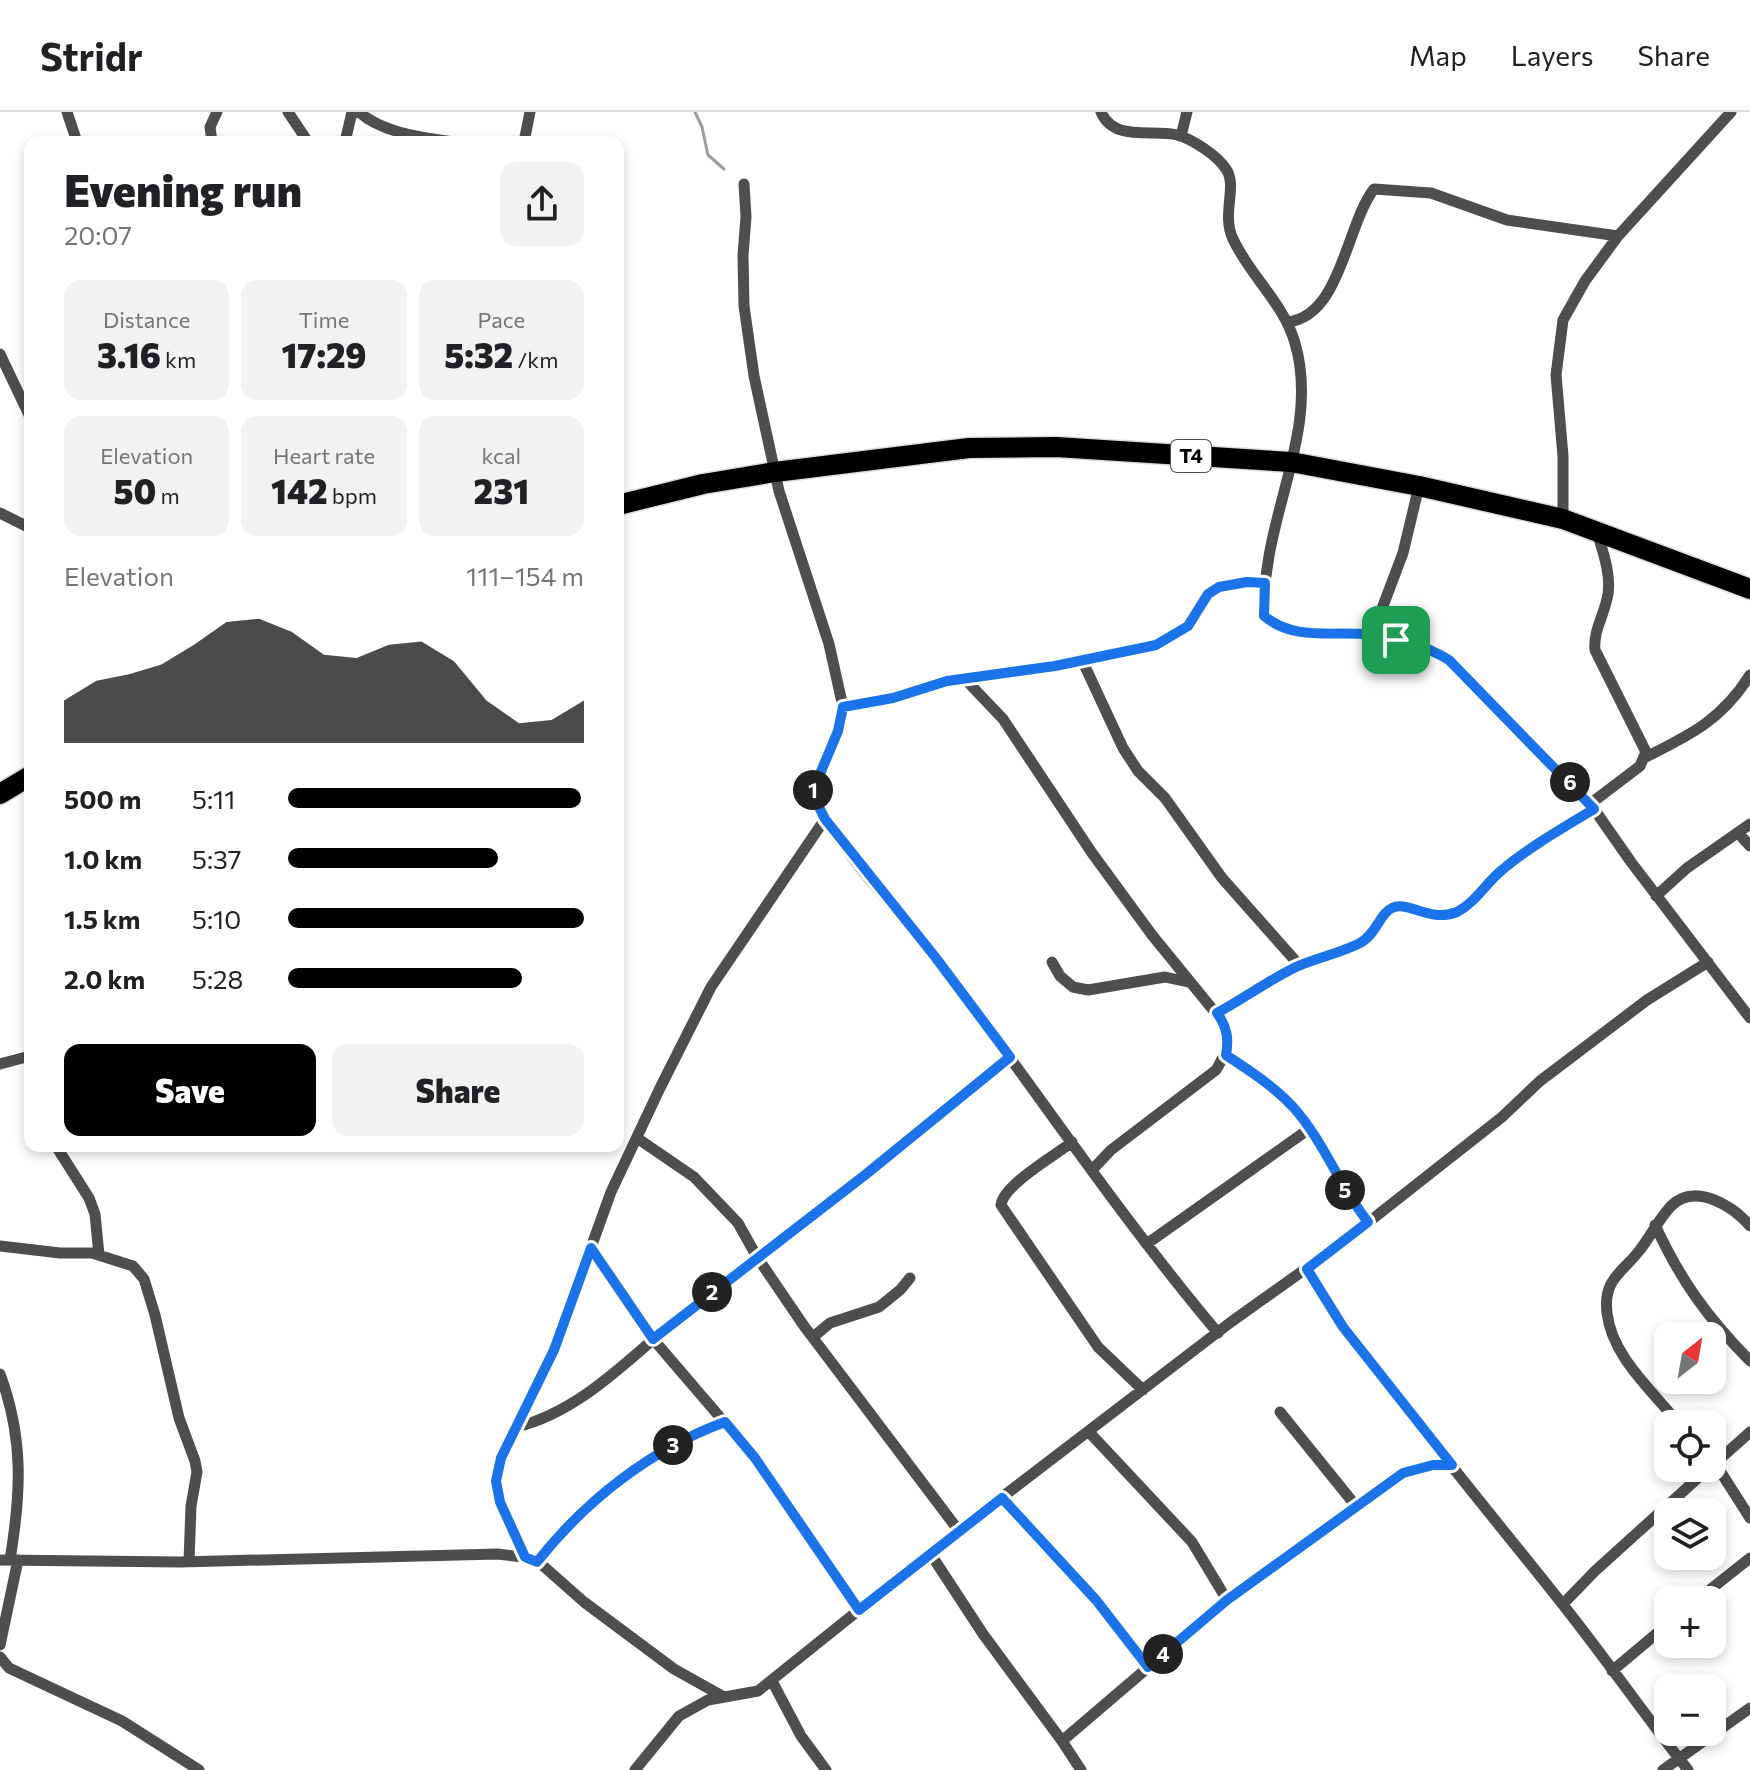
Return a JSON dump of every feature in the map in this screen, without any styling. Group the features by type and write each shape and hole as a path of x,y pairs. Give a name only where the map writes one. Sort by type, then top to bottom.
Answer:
{"highway":[{"name":"T4","path":"624,504 703,484 775,472 969,448 1056,447 1291,462 1419,486 1563,519 1750,589"},
{"path":"0,794 24,780"}],"street":[{"path":"67,112 75,136"},
{"path":"211,136 210,127 217,112"},
{"path":"288,112 304,136"},
{"path":"346,136 352,112"},
{"path":"359,112 385,126 427,136"},
{"path":"525,136 530,112"},
{"path":"1101,112 1105,121 1123,131 1181,136 1191,140 1227,170 1231,180 1227,211 1231,234 1287,322 1295,344 1303,402 1265,583 1264,616 1287,630 1372,635 1430,648 1449,660 1592,806 1656,896 1750,1018"},
{"path":"1181,136 1187,112"},
{"path":"1563,519 1563,456 1556,375 1563,320 1585,281 1618,236 1731,112"},
{"path":"744,184 746,327 764,426 785,513 829,644 843,707 838,731 812,793 825,819 936,958 1092,1170 1218,1333"},
{"path":"1287,322 1301,320 1314,310 1328,289 1341,267 1364,202 1374,189 1431,193 1507,220 1618,236"},
{"path":"0,354 24,404"},
{"path":"1372,635 1403,553 1419,486"},
{"path":"0,513 24,525"},
{"path":"1217,1013 1300,966 1367,939 1391,908 1406,907 1434,916 1458,911 1470,904 1504,868 1592,806 1640,766 1644,758 1644,745 1595,650 1594,640 1608,598 1609,582 1597,531"},
{"path":"843,707 893,698 964,678 1156,645 1188,626 1208,594 1219,587 1247,582 1265,583"},
{"path":"1082,660 1123,748 1138,771 1165,798 1222,878 1300,966"},
{"path":"1644,758 1714,720 1750,675"},
{"path":"964,678 1003,719 1092,853 1190,983 1217,1013 1229,1039 1226,1055 1203,1083 1132,1133 1092,1170"},
{"path":"724,1697 674,1669 531,1560 500,1502 496,1481 501,1458 554,1350 611,1192 711,987 825,819"},
{"path":"1656,896 1687,868 1750,824"},
{"path":"1739,834 1750,846"},
{"path":"1052,962 1060,976 1073,987 1088,990 1165,977 1190,983"},
{"path":"635,1770 679,1716 708,1700 758,1691 772,1681 816,1642 930,1553 1368,1222 1502,1117 1540,1081 1647,1000 1708,962"},
{"path":"1226,1055 1266,1081 1295,1109 1353,1204 1368,1222"},
{"path":"516,1427 563,1408 597,1385 1010,1057"},
{"path":"0,1064 24,1058"},
{"path":"1148,1243 1309,1129"},
{"path":"637,1138 694,1177 738,1223 757,1257 813,1337 959,1531"},
{"path":"1072,1142 1011,1187 1002,1198 1001,1205 1098,1347 1143,1390"},
{"path":"60,1152 89,1198 95,1214 99,1255"},
{"path":"1668,1410 1613,1338 1606,1311 1611,1280 1639,1252 1655,1225 1674,1203 1688,1196 1710,1198 1750,1226"},
{"path":"1655,1225 1675,1267 1705,1311 1750,1361"},
{"path":"0,1246 99,1255 133,1266 144,1279 179,1418 197,1472 191,1506 189,1562"},
{"path":"591,1248 653,1339 755,1458 859,1610"},
{"path":"1307,1269 1343,1327 1563,1604 1688,1770"},
{"path":"813,1337 830,1323 879,1307 910,1278"},
{"path":"0,1374 9,1399 18,1445 20,1482 0,1645"},
{"path":"1280,1412 1356,1506"},
{"path":"531,1560 639,1466 689,1436 725,1422"},
{"path":"1089,1432 1192,1542 1227,1600"},
{"path":"1726,1453 1750,1432"},
{"path":"1062,1741 1227,1600 1356,1506 1403,1473 1433,1465 1452,1465"},
{"path":"1563,1604 1694,1482"},
{"path":"1724,1482 1750,1518"},
{"path":"1002,1498 1096,1600 1148,1667"},
{"path":"930,1553 1079,1769"},
{"path":"9,1560 189,1562 498,1554 531,1560"},
{"path":"1715,1586 1750,1558"},
{"path":"1612,1671 1654,1636"},
{"path":"1,1661 122,1721 199,1770"},
{"path":"772,1681 801,1736 826,1770"},
{"path":"1663,1770 1750,1708"}],"waterway":[{"path":"695,112 708,155 724,169"}],"route":[{"path":"1247,582 1265,583 1264,616 1287,630 1372,635 1396,640 1430,648 1449,660 1594,809 1504,868 1470,904 1458,911 1434,916 1406,907 1391,908 1367,939 1295,968 1217,1013 1229,1039 1226,1055 1266,1081 1295,1109 1353,1204 1368,1222 1307,1269 1343,1327 1452,1465 1433,1465 1403,1473 1227,1600 1148,1667 1122,1630 1002,1498 859,1610 755,1458 725,1422 689,1436 639,1466 565,1530 537,1562 525,1557 500,1502 496,1481 501,1458 554,1350 591,1248 653,1339 865,1175 1010,1057 936,958 848,851 825,819 812,793 838,731 843,707 893,698 947,681 1055,666 1156,645 1188,626 1208,594 1219,587 1247,582"}]}
